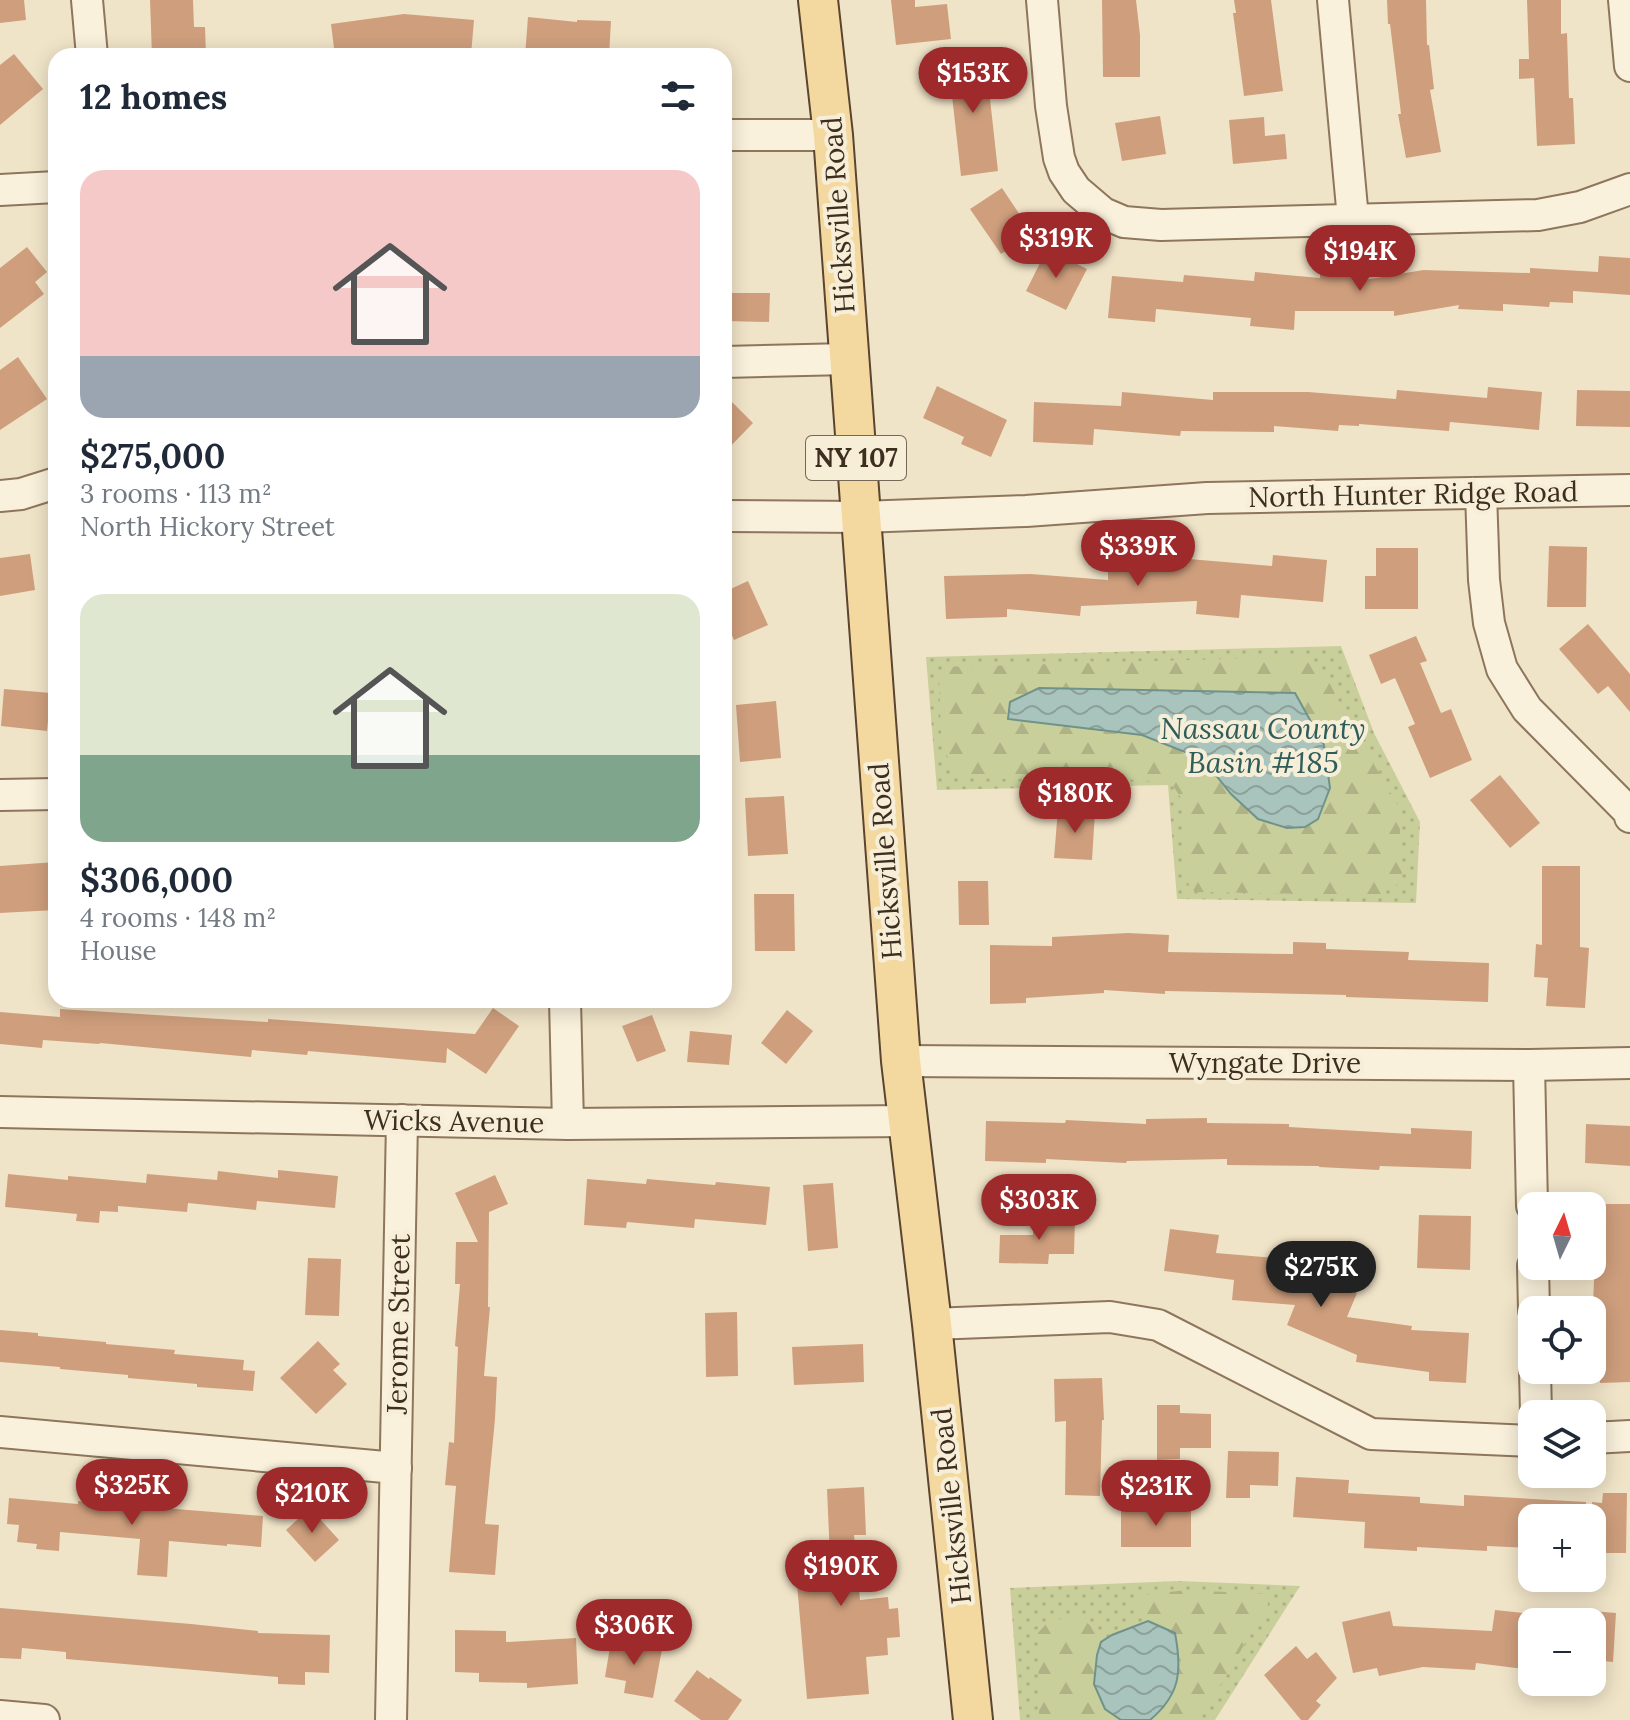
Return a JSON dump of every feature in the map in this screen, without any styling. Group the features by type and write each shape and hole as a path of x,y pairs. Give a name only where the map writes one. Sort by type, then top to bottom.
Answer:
{"main road":[{"name":"Hicksville Road","path":"818,0 833,135 901,1061 973,1720"}],"street":[{"path":"87,0 91,48"},
{"path":"1042,0 1051,106 1064,172 1076,190 1103,213 1124,222 1161,225 1538,215 1580,207 1630,189"},
{"path":"1333,0 1353,219"},
{"path":"1624,0 1630,66"},
{"path":"732,135 833,135"},
{"path":"0,190 48,187"},
{"path":"732,362 848,359"},
{"path":"0,496 21,494 48,486"},
{"name":"North Hunter Ridge Road","path":"732,516 861,517 1026,511 1207,498 1630,490"},
{"path":"1481,493 1487,608 1502,669 1527,709 1630,813"},
{"path":"0,795 48,794"},
{"path":"565,1008 568,1124"},
{"name":"Wyngate Drive","path":"901,1061 1630,1063"},
{"path":"1529,1065 1532,1192"},
{"name":"Wicks Avenue","path":"0,1112 568,1124 908,1121"},
{"name":"Jerome Street","path":"391,1720 402,1120"},
{"path":"932,1324 1110,1317 1158,1325 1371,1434 1518,1440"},
{"path":"0,1432 396,1468"},
{"path":"1606,1437 1630,1436"},
{"path":"0,1716 44,1720"}],"green space":[{"path":"1341,646 1374,733 1420,822 1416,903 1177,899 1168,785 937,790 926,657"},
{"path":"1301,657 1327,678 1399,807 1402,882 1378,895 1195,892 1183,877 1184,802 1173,786 1144,780 960,778 949,763 941,731 939,677 949,667","holes":["1060,727 1324,745 1231,794 1203,759 1142,735"]},
{"path":"1178,1581 1300,1586 1215,1720 1020,1720 1010,1588"},
{"path":"1186,1590 1267,1594 1268,1604 1200,1720 1150,1720 1165,1707 1181,1662 1175,1633 1145,1619 1130,1606 1137,1596"},
{"path":"1077,1614 1093,1628 1101,1642 1097,1655 1105,1709 1121,1720 1039,1720 1038,1633 1047,1623"}],"water":[{"name":"Nassau County Basin #185","path":"1039,688 1295,693 1324,745 1330,788 1318,819 1305,827 1287,828 1258,819 1231,794 1203,759 1142,735 1008,719 1010,702"},
{"path":"1148,1621 1175,1633 1177,1681 1168,1701 1150,1720 1121,1720 1105,1709 1094,1684 1097,1655 1101,1642"}],"building":[{"path":"0,0 24,0 26,20 0,23"},
{"path":"150,0 193,0 194,27 205,27 206,48 152,48"},
{"path":"891,0 915,0 915,7 947,4 951,39 896,45"},
{"path":"1102,0 1136,0 1140,77 1103,77"},
{"path":"1234,0 1271,0 1283,91 1244,96"},
{"path":"1387,0 1426,0 1427,45 1434,89 1430,90 1441,152 1406,158 1398,114 1401,114"},
{"path":"1527,0 1561,0 1561,34 1567,33 1569,98 1573,98 1575,144 1537,146 1534,78 1519,79 1519,59 1529,59"},
{"path":"404,14 474,20 472,48 334,48 331,24"},
{"path":"528,17 577,22 611,21 609,48 526,48"},
{"path":"14,54 43,89 0,125 0,65"},
{"path":"987,55 998,171 961,176 948,60"},
{"path":"1160,116 1166,154 1122,161 1115,123"},
{"path":"1264,117 1265,136 1285,134 1287,159 1233,164 1229,120"},
{"path":"1002,188 1032,233 1001,254 970,209"},
{"path":"27,247 47,272 35,282 44,294 0,328 0,268"},
{"path":"1047,249 1087,269 1066,310 1026,291"},
{"path":"1599,256 1630,258 1630,295 1573,291 1573,303 1550,302 1549,307 1503,304 1503,311 1458,309 1459,305 1394,316 1394,311 1295,311 1294,330 1250,326 1251,318 1156,309 1155,322 1108,318 1112,276 1183,282 1184,275 1254,281 1255,272 1320,278 1320,273 1365,274 1365,280 1423,270 1530,273 1530,268 1598,272"},
{"path":"732,293 770,293 769,322 732,321"},
{"path":"18,357 47,399 0,430 0,370"},
{"path":"937,386 1007,420 991,457 961,444 964,437 923,418"},
{"path":"1488,387 1542,392 1539,430 1450,422 1449,431 1359,424 1339,425 1338,431 1274,426 1274,432 1181,431 1180,436 1094,429 1093,445 1033,442 1034,402 1121,406 1122,392 1213,400 1213,392 1308,392 1396,399 1397,390 1487,398"},
{"path":"1577,390 1630,391 1630,427 1576,426"},
{"path":"732,402 753,423 732,445"},
{"path":"1549,546 1587,547 1586,607 1547,607"},
{"path":"1376,548 1418,548 1418,609 1365,609 1365,576 1376,576"},
{"path":"30,554 35,590 0,596 0,558"},
{"path":"1273,555 1327,560 1323,602 1241,595 1239,618 1196,614 1197,601 1081,606 1080,616 1007,609 1007,617 946,619 944,576 1031,574 1108,580 1108,567 1188,565 1189,559 1272,566"},
{"path":"748,581 768,625 734,640 732,635 732,588"},
{"path":"1588,624 1630,674 1630,712 1608,686 1598,694 1559,649"},
{"path":"1416,636 1427,661 1420,663 1441,713 1451,709 1472,760 1430,778 1408,727 1415,724 1395,678 1381,684 1369,655"},
{"path":"4,689 48,693 47,731 1,726"},
{"path":"776,701 781,758 740,762 736,705"},
{"path":"1500,775 1540,823 1510,848 1470,800"},
{"path":"784,796 788,854 748,856 745,798"},
{"path":"1058,809 1095,812 1092,860 1054,858"},
{"path":"48,863 48,910 0,913 0,866"},
{"path":"1542,866 1580,866 1580,947 1589,948 1585,1008 1546,1006 1548,978 1534,977 1536,944 1542,945"},
{"path":"958,881 988,881 989,925 959,925"},
{"path":"754,894 794,894 795,951 755,951"},
{"path":"1128,933 1169,935 1168,952 1293,954 1293,942 1326,943 1326,949 1409,952 1408,960 1489,963 1488,1002 1346,995 1165,991 1165,994 1104,990 1104,993 1026,998 1026,1003 990,1004 990,945 1052,946 1052,937"},
{"path":"493,1008 519,1026 486,1074 447,1048 446,1063 308,1051 307,1055 252,1050 251,1057 43,1040 42,1048 0,1044 0,1012 60,1017 60,1009 268,1022 268,1019 475,1034"},
{"path":"787,1010 813,1031 786,1064 761,1043"},
{"path":"652,1015 666,1051 637,1062 622,1026"},
{"path":"690,1031 732,1035 729,1065 687,1062"},
{"path":"1207,1118 1207,1123 1289,1124 1289,1127 1411,1134 1411,1128 1472,1131 1471,1169 1380,1166 1379,1170 1227,1165 1227,1159 1126,1163 1046,1159 1046,1163 985,1161 986,1121 1065,1123 1066,1120 1146,1124 1146,1119"},
{"path":"1586,1124 1630,1126 1630,1166 1585,1163"},
{"path":"278,1170 338,1176 335,1208 257,1201 256,1210 188,1203 187,1212 118,1206 118,1212 100,1211 99,1223 76,1221 77,1214 5,1207 8,1174 146,1183 147,1174 217,1180 218,1171 278,1178"},
{"path":"495,1175 508,1204 489,1212 490,1307 484,1376 497,1377 485,1524 499,1525 495,1575 449,1572 456,1486 445,1485 449,1442 454,1443 458,1347 455,1346 460,1284 455,1284 456,1242 478,1242 455,1193"},
{"path":"587,1179 646,1184 647,1179 715,1185 716,1182 770,1187 766,1225 695,1219 694,1228 627,1222 626,1228 584,1225"},
{"path":"833,1183 838,1248 808,1251 803,1185"},
{"path":"1606,1204 1630,1204 1630,1382 1606,1383 1606,1296 1593,1296 1594,1280 1606,1280"},
{"path":"1419,1215 1471,1216 1470,1270 1417,1268"},
{"path":"1033,1218 1075,1218 1074,1254 1049,1254 1048,1264 999,1263 1000,1235 1033,1235"},
{"path":"1170,1229 1219,1235 1216,1253 1288,1259 1288,1264 1357,1293 1347,1317 1412,1326 1411,1330 1469,1333 1466,1383 1429,1381 1429,1372 1356,1362 1357,1355 1287,1325 1295,1305 1232,1300 1234,1280 1164,1271"},
{"path":"308,1258 341,1259 339,1316 305,1315"},
{"path":"737,1312 738,1376 706,1377 705,1313"},
{"path":"0,1330 175,1350 174,1354 244,1360 243,1370 255,1371 253,1391 197,1387 197,1384 128,1378 128,1375 0,1362"},
{"path":"318,1341 340,1364 333,1370 347,1384 316,1414 280,1378"},
{"path":"863,1344 864,1382 794,1385 792,1347"},
{"path":"1102,1378 1104,1420 1100,1496 1065,1495 1066,1421 1055,1422 1054,1379"},
{"path":"1157,1405 1180,1405 1180,1413 1211,1414 1211,1448 1180,1448 1180,1459 1157,1460"},
{"path":"1228,1451 1279,1452 1278,1486 1250,1485 1250,1498 1226,1498"},
{"path":"1296,1477 1349,1480 1348,1493 1420,1497 1420,1503 1464,1506 1464,1495 1586,1502 1518,1504 1518,1547 1487,1546 1487,1551 1364,1548 1365,1522 1293,1517"},
{"path":"864,1487 866,1535 854,1535 860,1600 888,1597 889,1609 898,1608 900,1637 887,1638 888,1655 866,1657 869,1694 807,1699 795,1561 830,1558 827,1489"},
{"path":"1603,1493 1627,1493 1626,1553 1606,1553 1606,1504 1592,1502 1602,1503"},
{"path":"9,1498 263,1516 261,1547 169,1541 167,1577 137,1575 140,1539 60,1532 59,1551 36,1549 37,1544 17,1542 19,1525 7,1524"},
{"path":"310,1508 339,1540 315,1562 286,1530"},
{"path":"1191,1509 1191,1547 1121,1547 1121,1510"},
{"path":"0,1608 191,1624 258,1633 330,1635 329,1673 305,1672 305,1685 278,1684 278,1677 66,1659 66,1652 22,1648 21,1659 0,1658"},
{"path":"1495,1610 1518,1612 1518,1668 1476,1663 1475,1670 1423,1667 1379,1676 1377,1668 1353,1673 1342,1622 1390,1611 1393,1626 1492,1631"},
{"path":"1606,1612 1616,1613 1613,1662 1606,1661"},
{"path":"455,1630 506,1631 506,1642 576,1638 578,1684 527,1688 527,1683 479,1682 479,1673 455,1672"},
{"path":"611,1641 662,1649 653,1698 624,1693 626,1681 605,1677"},
{"path":"1296,1646 1307,1659 1316,1652 1337,1678 1316,1701 1321,1705 1308,1720 1301,1720 1264,1675"},
{"path":"697,1670 742,1700 728,1720 701,1720 674,1701"}]}
